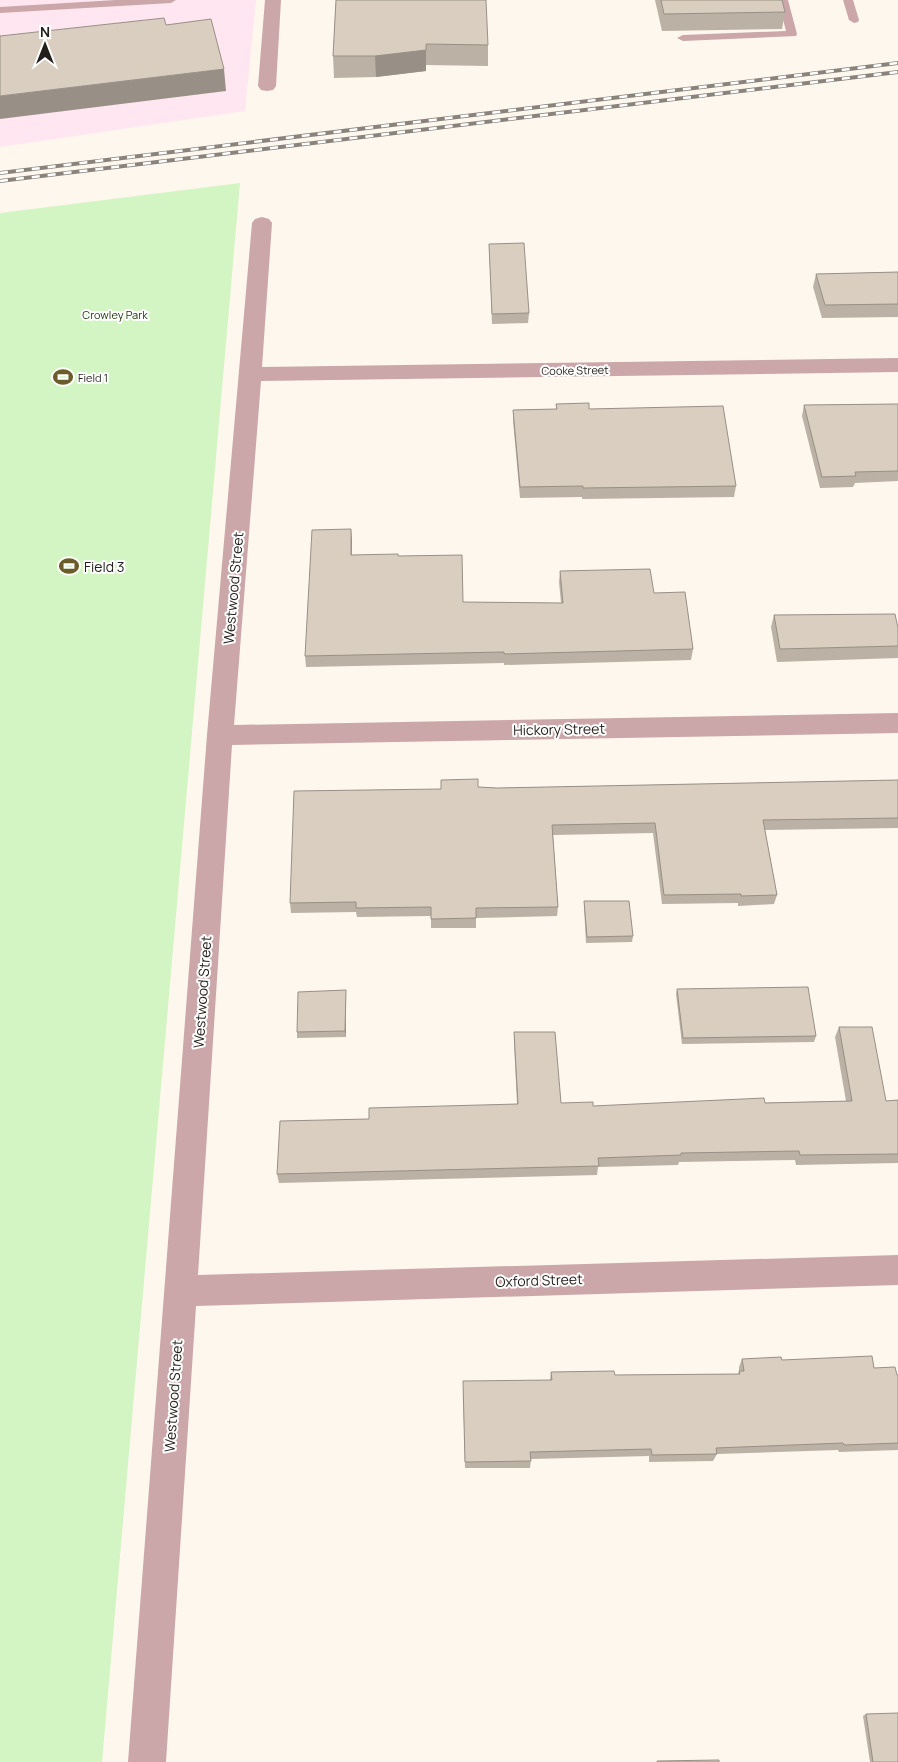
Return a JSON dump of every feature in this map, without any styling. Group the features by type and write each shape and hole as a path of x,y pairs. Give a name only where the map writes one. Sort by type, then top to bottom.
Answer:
{"street":[{"path":"267,86 273,0"},
{"name":"Westwood Street","path":"147,1762 220,734 252,374 262,223"},
{"name":"Cooke Street","path":"252,374 898,365"},
{"name":"Hickory Street","path":"220,734 898,723"},
{"name":"Oxford Street","path":"180,1291 898,1270"}],"lane":[{"path":"0,10 171,0"},
{"path":"683,38 792,34 783,0"},
{"path":"848,0 854,20"}],"shaded area":[{"path":"0,0 256,0 245,111 0,147"}],"green space":[{"name":"Crowley Park","path":"240,183 102,1762 0,1762 0,213"}],"building":[{"path":"336,0 486,0 488,45 426,44 426,50 375,56 333,56"},
{"path":"661,0 782,0 785,12 664,14"},
{"path":"164,18 166,25 211,19 224,69 0,96 0,36"},
{"path":"524,243 529,313 492,314 489,244"},
{"path":"898,272 898,304 825,305 816,274"},
{"path":"589,403 589,409 723,406 736,486 520,487 513,410 557,409 556,404"},
{"path":"898,404 898,471 855,472 856,476 822,477 804,405"},
{"path":"351,529 351,555 462,555 463,602 563,603 560,571 650,569 654,593 685,592 693,649 504,654 504,652 305,656 312,530"},
{"path":"895,614 898,628 898,646 780,649 774,615"},
{"path":"478,779 478,787 497,788 898,780 898,818 763,820 777,895 664,895 655,823 552,825 558,907 476,908 476,918 431,919 431,907 356,908 356,902 290,903 294,791 441,789 441,780"},
{"path":"584,901 629,901 633,936 587,937"},
{"path":"808,987 816,1036 683,1038 677,989"},
{"path":"346,990 345,1031 297,1032 298,992"},
{"path":"839,1027 872,1027 886,1101 898,1100 898,1154 800,1155 799,1151 681,1153 681,1155 598,1158 599,1166 277,1174 280,1121 369,1119 369,1108 518,1104 514,1032 555,1032 561,1103 593,1102 593,1106 764,1098 765,1103 852,1101"},
{"path":"872,1356 874,1368 895,1367 898,1375 898,1443 844,1445 843,1443 716,1448 717,1454 652,1455 651,1449 530,1452 531,1461 465,1462 463,1381 552,1380 551,1372 614,1371 615,1375 740,1374 739,1371 744,1371 742,1359 781,1357 782,1360"},
{"path":"898,1713 898,1762 873,1762 866,1714"},
{"path":"719,1760 719,1762 657,1762 657,1761"}],"railway":[{"path":"0,173 898,63"},
{"path":"0,181 898,72"}],"place":[{"name":"Field 1","path":"63,377"},
{"name":"Field 3","path":"69,566"}]}
